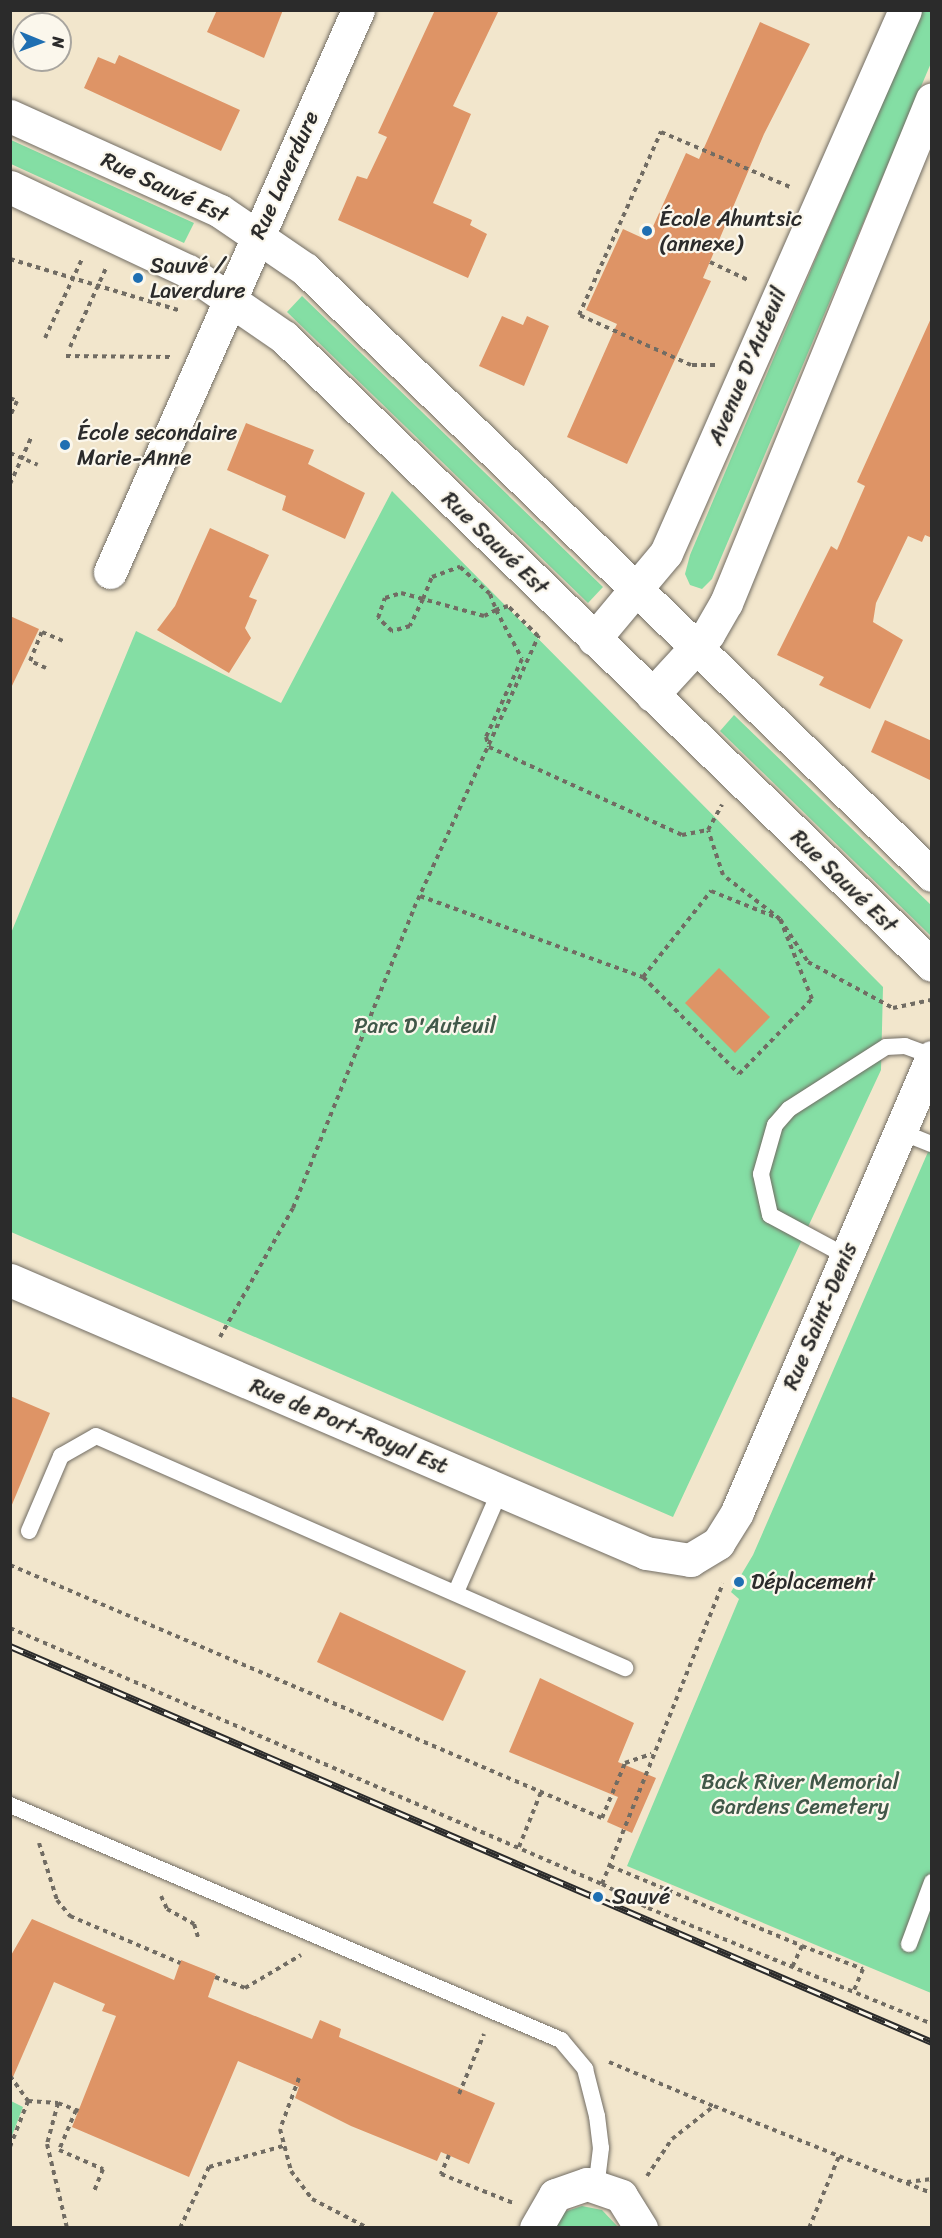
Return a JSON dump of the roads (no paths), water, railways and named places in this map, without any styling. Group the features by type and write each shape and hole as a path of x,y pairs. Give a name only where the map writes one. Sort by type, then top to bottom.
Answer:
{"street":[{"name":"Rue Laverdure","path":"110,572 257,234 358,10"},
{"name":"Avenue D'Auteuil","path":"594,639 638,591 666,553 905,10"},
{"path":"652,695 696,648 726,603 932,99"},
{"name":"Rue Sauvé Est","path":"10,116 220,211 257,234 319,282 932,875"},
{"name":"Rue Sauvé Est","path":"10,187 170,261 230,297 284,337 932,965"},
{"name":"Rue Saint-Denis","path":"690,1560 718,1542 737,1512 932,1056"},
{"name":"Rue de Port-Royal Est","path":"10,1280 646,1553 690,1560"},
{"path":"529,2217 555,2195 570,2187 596,2186 628,2202 640,2228"}],"lane":[{"path":"846,1256 770,1215 761,1174 775,1125 789,1109 886,1047 905,1046 932,1056"},
{"path":"899,1131 932,1144"},
{"path":"29,1531 61,1456 96,1436 625,1668"},
{"path":"456,1592 500,1491"},
{"path":"10,1805 561,2040 585,2068 597,2116 601,2148 596,2186"},
{"path":"909,1944 932,1882"}],"railway":[{"path":"10,1646 932,2042"}],"place":[{"name":"École Ahuntsic (annexe)","path":"647,231"},
{"name":"Sauvé / Laverdure","path":"138,278"},
{"name":"École secondaire Marie-Anne","path":"65,445"},
{"name":"Déplacement","path":"739,1582"},
{"name":"Sauvé","path":"598,1897"}],"park label":[{"name":"Parc D'Auteuil","path":"425,1026"},
{"name":"Back River Memorial Gardens Cemetery","path":"800,1794"}]}
